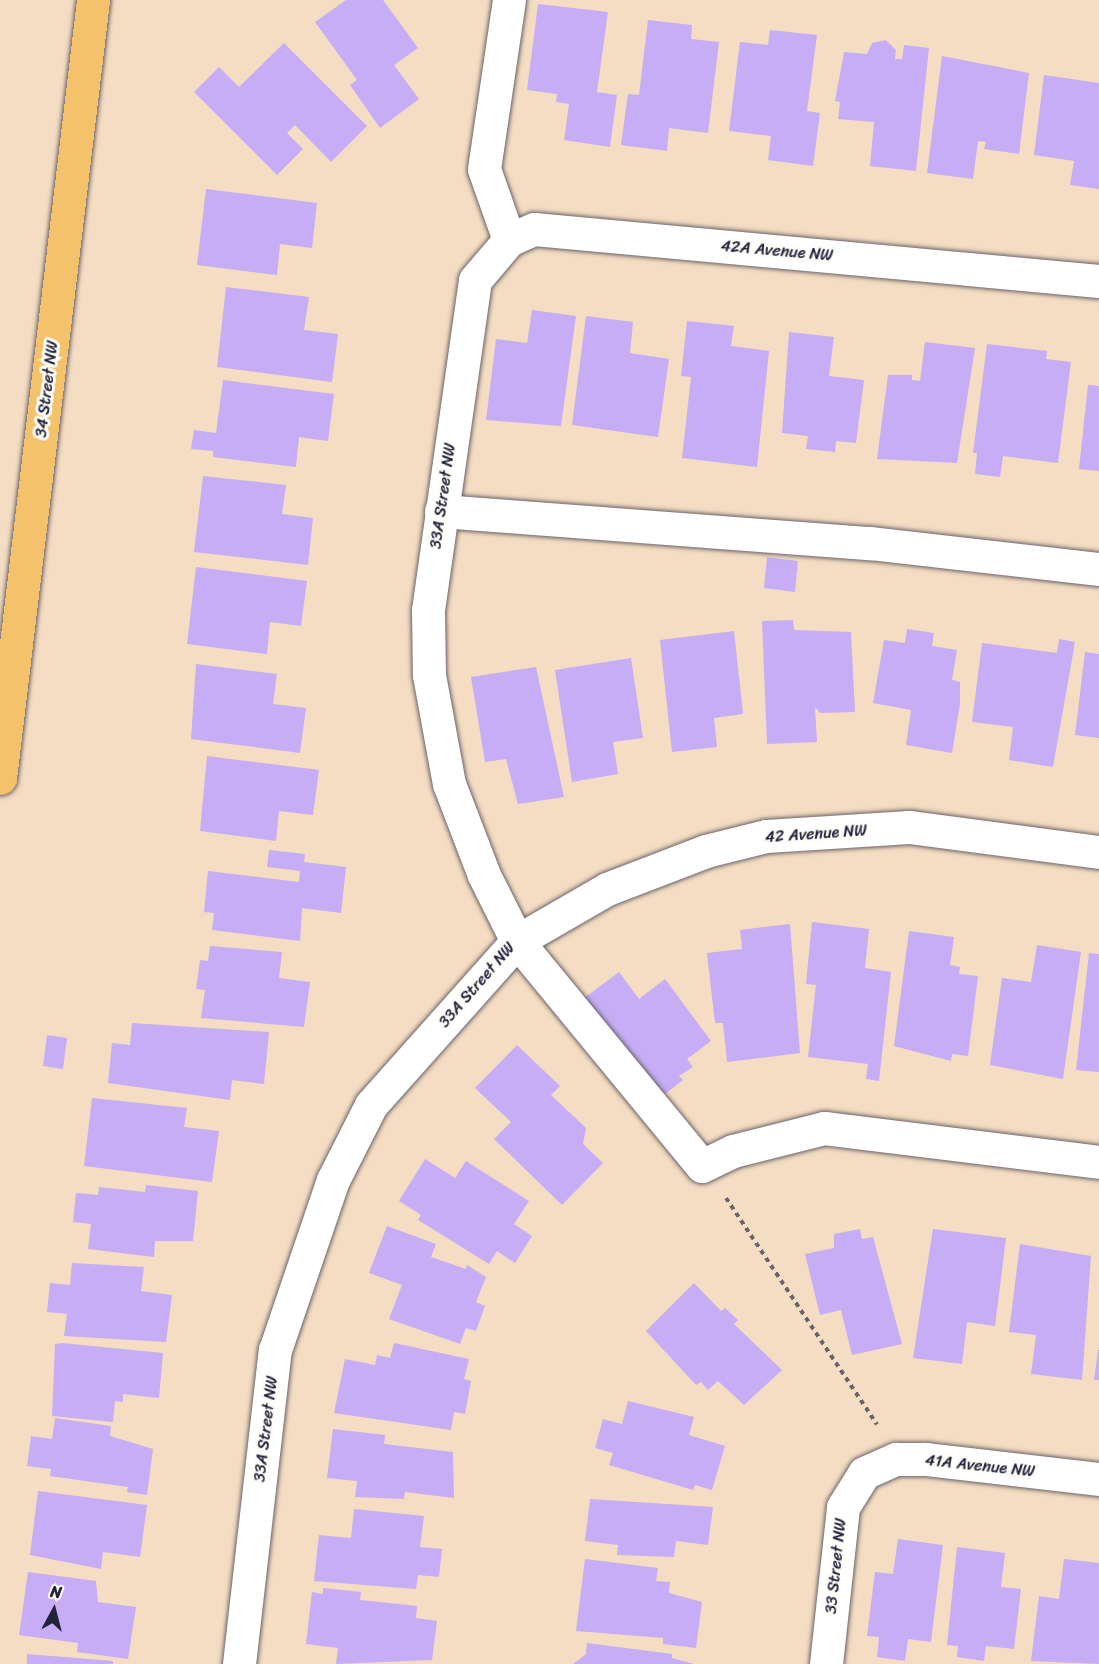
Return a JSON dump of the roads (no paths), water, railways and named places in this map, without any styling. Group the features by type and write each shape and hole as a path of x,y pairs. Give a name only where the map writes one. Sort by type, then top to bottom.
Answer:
{"main road":[{"name":"34 Street NW","path":"0,778 93,0"}],"street":[{"path":"508,240 484,169 509,0"},
{"name":"42A Avenue NW","path":"475,280 508,240 534,229 1099,281"},
{"name":"33A Street NW","path":"238,1664 275,1350 318,1220 371,1105 517,941 484,874 449,784 429,675 428,610 475,280"},
{"path":"441,511 870,543 1099,569"},
{"name":"42 Avenue NW","path":"517,941 607,889 706,851 766,836 909,827 1099,852"},
{"path":"517,941 702,1166 733,1151 824,1128 1099,1162"},
{"name":"41A Avenue NW","path":"864,1473 896,1459 1099,1479"},
{"name":"33 Street NW","path":"826,1664 843,1507 864,1473"}]}
